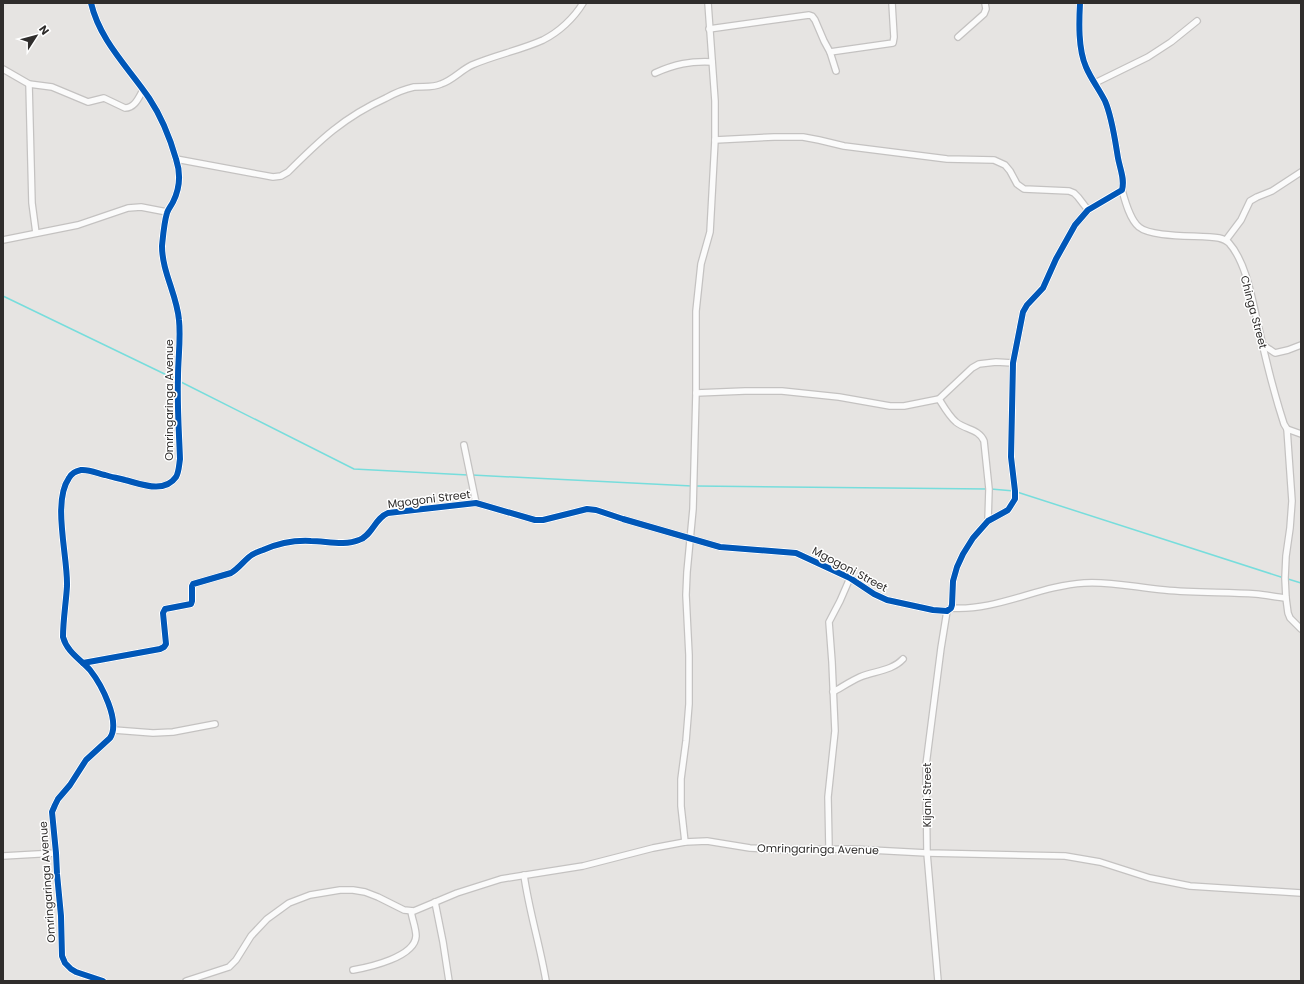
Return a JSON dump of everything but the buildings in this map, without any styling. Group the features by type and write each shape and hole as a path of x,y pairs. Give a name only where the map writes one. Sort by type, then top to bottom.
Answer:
{"street":[{"name":"Omringaringa Avenue","path":"91,3 93,13 101,32 154,107 176,159 180,174 180,182 173,203 167,212 162,247 163,261 179,318 179,471 175,478 170,482 165,485 155,487 144,486 83,470 75,472 68,479 64,489 61,522 67,575 63,637 64,644 98,682 113,717 114,730 110,738 86,760 70,785 54,805 52,812 61,916 62,956 65,963 71,969 103,981"},
{"path":"176,159 273,177 281,176 288,172 328,133 345,120 367,107 404,90 414,87 436,86 442,84 472,66 544,40 569,21 583,3"},
{"path":"685,842 681,806 681,779 689,704 689,654 686,595 693,509 696,393 696,311 701,264 710,232 715,140 715,101 708,3"},
{"path":"830,52 893,43 892,3"},
{"path":"958,37 984,14 986,9 985,3"},
{"path":"1080,3 1079,25 1083,58 1086,67 1106,103 1110,115 1122,175 1122,190 1135,223 1142,230 1151,233 1212,237 1226,240 1242,220 1250,201 1272,191 1301,172"},
{"path":"710,29 809,15 816,20 830,52 836,71"},
{"path":"1095,83 1148,57 1171,42 1197,21"},
{"path":"655,73 675,64 712,62"},
{"path":"3,69 29,84 52,87 88,102 104,98 125,108 132,106 143,90"},
{"path":"29,84 32,203 36,233"},
{"path":"715,140 803,137 844,146 947,159 994,160 1006,165 1017,184 1024,189 1069,191 1074,193 1088,210"},
{"path":"949,609 952,605 953,581 957,567 973,538 988,521 1008,510 1015,499 1011,457 1013,363 1024,312 1027,305 1043,288 1056,259 1076,225 1088,210 1122,190"},
{"path":"3,240 78,225 128,208 141,207 167,212"},
{"name":"Chinga Street","path":"1226,240 1234,250 1247,280 1277,399 1287,429 1292,501 1286,564 1286,598 1290,618 1301,629"},
{"path":"1263,345 1275,353 1301,345"},
{"path":"696,393 782,391 840,397 890,406 914,405 940,399 972,368 979,364 996,362 1013,363"},
{"path":"940,399 949,415 955,421 962,426 978,432 984,441 989,489 988,521"},
{"path":"1287,429 1301,434"},
{"path":"464,445 476,503"},
{"name":"Mgogoni Street","path":"82,663 164,647 166,644 163,613 165,609 191,604 193,584 231,573 254,553 277,544 288,542 310,540 351,542 360,540 367,535 381,518 388,513 476,503 535,520 543,520 588,509 596,510 628,521 720,547 796,553 850,578 874,594 887,600 933,610 981,607 1056,587 1102,582 1165,590 1256,594 1286,598"},
{"path":"829,848 828,797 835,735 829,622 850,578"},
{"name":"Kijani Street","path":"938,981 927,853 926,765 941,648 949,609"},
{"path":"833,692 871,672 894,666 903,659"},
{"path":"114,730 153,733 173,732 215,724"},
{"name":"Omringaringa Avenue","path":"411,911 457,893 501,879 583,866 653,848 685,842 707,841 750,848 802,851 829,848 927,853 1065,856 1100,862 1150,878 1190,886 1301,893"},
{"path":"3,856 56,852"},
{"path":"524,875 546,981"},
{"path":"186,981 229,967 236,960 251,936 267,919 289,903 310,895 340,890 353,890 365,892 404,910 411,911 416,936 414,943 407,951 383,963 368,968 353,970"},
{"path":"435,902 449,981"}],"waterway":[{"path":"3,296 175,379"},
{"path":"179,381 354,469 468,475"},
{"path":"472,475 692,486"},
{"path":"696,486 988,489"},
{"path":"991,489 1014,491"},
{"path":"1017,492 1284,578"},
{"path":"1288,579 1301,583"}],"cycle path":[{"path":"91,3 95,17 108,42 149,98 165,127 178,165 179,176 177,191 167,212 162,246 164,265 176,302 180,327 178,370 180,459 177,475 171,482 165,485 152,486 81,470 77,471 70,477 64,488 62,501 62,530 67,574 63,637 71,651 90,670 99,684 108,703 113,722 113,731 110,738 86,760 70,785 58,799 52,812 61,916 62,956 65,963 71,969 103,981"},
{"path":"83,663 164,647 166,644 163,613 165,609 191,604 193,584 231,573 256,553 286,542 354,542 367,535 380,519 388,513 476,503 535,520 543,520 587,509 596,510 720,547 796,553 850,578 874,594 887,600 933,610 947,611 952,605 953,581 963,554 973,538 988,521 1008,510 1015,499 1011,457 1013,363 1023,312 1027,305 1043,288 1056,259 1075,225 1088,210 1122,190 1123,186 1123,178 1110,114 1105,101 1090,76 1083,60 1079,27 1080,3"}]}
